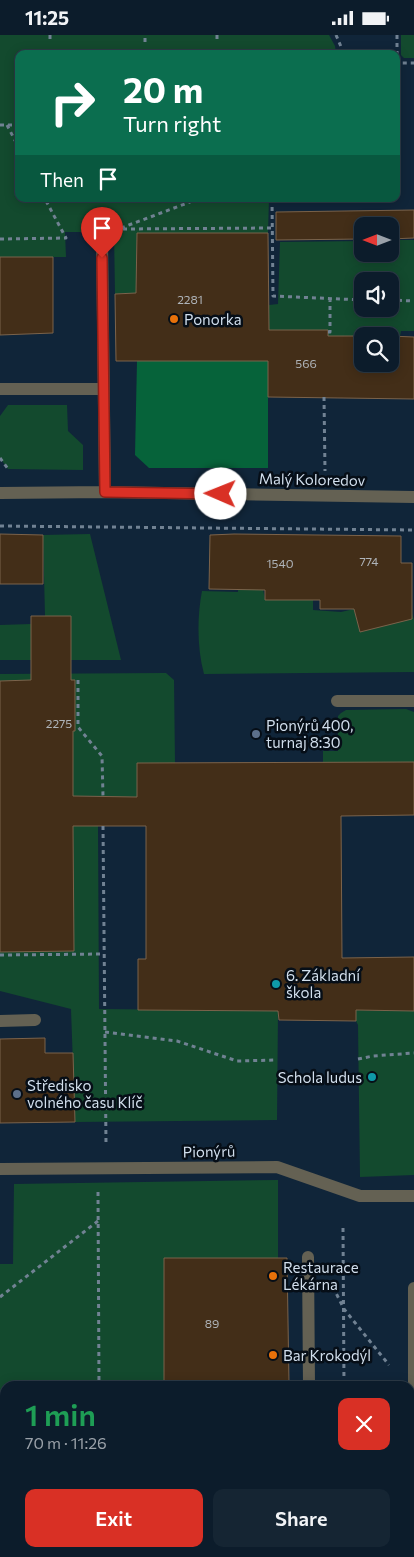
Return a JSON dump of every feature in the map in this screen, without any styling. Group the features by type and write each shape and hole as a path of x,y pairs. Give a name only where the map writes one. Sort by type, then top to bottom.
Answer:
{"street":[{"path":"102,239 105,492"},
{"path":"0,389 103,389"},
{"name":"Malý Koloredov","path":"0,493 105,492 414,497"},
{"path":"337,701 414,701"},
{"path":"0,1021 35,1021"},
{"name":"Pionýrů","path":"0,1169 277,1167 360,1195 414,1196"},
{"path":"308,1257 309,1381"},
{"path":"414,1287 414,1381"}],"path":[{"path":"50,35 50,42"},
{"path":"145,35 145,41"},
{"path":"217,35 217,41"},
{"path":"336,35 342,50"},
{"path":"397,35 397,50"},
{"path":"400,63 414,63"},
{"path":"0,125 15,125"},
{"path":"7,125 15,140"},
{"path":"0,239 66,238 47,202"},
{"path":"190,202 118,229 272,228"},
{"path":"272,202 273,296 354,300"},
{"path":"328,332 330,332 330,300"},
{"path":"399,300 414,301"},
{"path":"324,397 325,473"},
{"path":"0,526 414,530"},
{"path":"78,680 77,727 102,756 103,796"},
{"path":"99,1381 98,1220 102,1169 105,1032 103,827"},
{"path":"0,955 104,954"},
{"path":"105,1032 177,1041 237,1061 277,1060"},
{"path":"358,1059 414,1053"},
{"path":"0,1297 98,1220"},
{"path":"343,1228 344,1381"},
{"path":"332,1283 344,1309 392,1369"}],"green space":[{"path":"0,35 329,35 336,50 15,50 15,202 269,202 268,233 137,233 136,293 115,294 114,232 65,232 66,257 0,257"},
{"path":"401,35 414,35 414,58 404,58 401,55"},
{"path":"399,240 414,240 414,331 401,331 399,336 399,327 354,327 354,336 328,336 328,330 269,335 269,305 278,304 280,242 354,241 354,263 399,263"},
{"path":"137,361 268,361 268,468 149,468 135,455"},
{"path":"8,405 67,405 68,431 83,445 83,470 8,469 0,458 0,416"},
{"path":"90,534 121,660 0,660 0,625 31,624 31,636 45,616 43,535"},
{"path":"313,588 313,610 341,612 354,609 360,632 375,628 372,613 409,603 414,620 414,672 204,674 198,633 202,591 238,592 238,589 263,589 265,600"},
{"path":"166,673 174,680 175,763 137,763 137,801 112,801 111,796 73,796 75,680 0,681 0,674"},
{"path":"406,709 414,712 414,762 323,764 323,751 338,751 338,716 341,713 346,710"},
{"path":"73,826 98,826 99,1009 278,1011 277,1120 75,1122 71,1009 0,991 0,952 74,951"},
{"path":"356,1010 414,1011 414,1175 360,1177 358,1025"},
{"path":"278,1180 278,1258 164,1258 164,1381 0,1381 0,1264 13,1264 14,1184"}],"building":[{"path":"414,210 414,238 399,239 399,217 354,217 354,239 276,240 276,212"},
{"path":"137,233 268,233 269,330 328,330 328,336 354,336 354,372 399,372 399,336 414,337 414,399 268,397 268,361 116,361 115,294 136,293"},
{"path":"0,257 53,257 53,333 0,335"},
{"path":"0,534 43,535 43,584 0,584"},
{"path":"210,535 401,536 401,563 412,563 412,619 360,632 354,609 320,609 320,600 265,600 265,590 209,589"},
{"path":"31,616 71,616 71,680 75,680 73,796 137,797 137,763 414,762 414,815 341,816 342,958 414,957 414,1011 356,1010 356,1021 279,1020 278,1011 138,1010 138,959 146,959 146,826 73,826 74,951 0,952 0,681 31,680"},
{"path":"45,1038 45,1053 73,1053 75,1122 0,1123 0,1039"},
{"path":"164,1258 287,1258 289,1381 164,1381"}],"place":[{"name":"Ponorka","path":"174,319"},
{"name":"Pionýrů 400, turnaj 8:30","path":"256,734"},
{"name":"6. Základní škola","path":"276,984"},
{"name":"Schola ludus","path":"372,1077"},
{"name":"Středisko volného času Klíč","path":"17,1094"},
{"name":"Restaurace Lékárna","path":"273,1276"},
{"name":"Bar Krokodýl","path":"273,1355"}],"route":[{"path":"102,258 105,492 221,494"}]}
